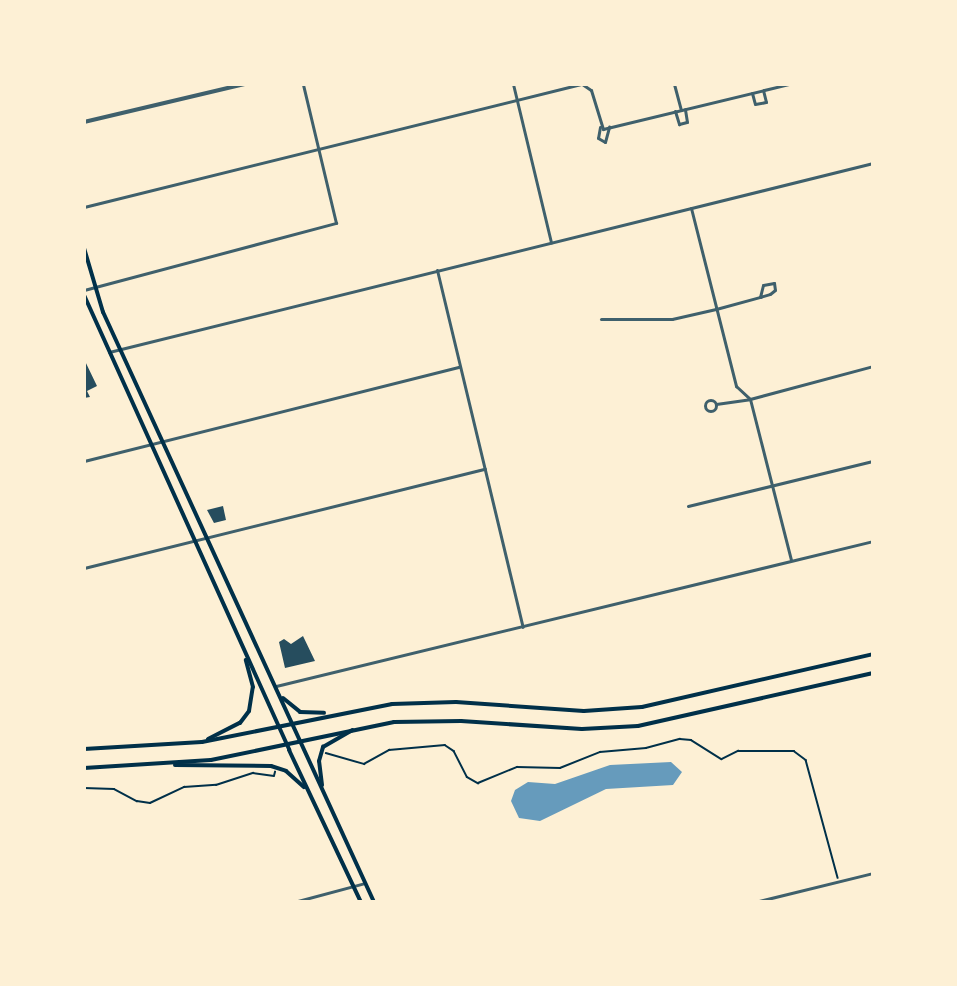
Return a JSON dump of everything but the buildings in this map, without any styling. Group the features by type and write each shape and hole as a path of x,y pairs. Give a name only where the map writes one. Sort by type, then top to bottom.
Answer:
{"main road":[{"path":"84,248 94,287 119,347 282,697 291,724 374,902"},
{"path":"84,295 307,791 362,902"},
{"path":"202,742 233,727 249,711 253,687 244,650"},
{"path":"84,749 202,742 334,713 408,702 584,711 642,707 873,654"},
{"path":"84,768 171,765 286,744 359,727 428,720 582,729 638,726 873,673"},
{"path":"282,697 305,714 334,713"},
{"path":"322,789 321,751 330,741 359,727"},
{"path":"171,765 189,768 248,764 277,767 307,791"}],"street":[{"path":"84,123 245,84"},
{"path":"84,290 336,223 303,84"},
{"path":"513,84 550,242"},
{"path":"84,207 582,84 591,90 600,127 598,138 605,142 609,128"},
{"path":"674,84 687,122 679,124 675,111"},
{"path":"756,84 758,91"},
{"path":"600,127 609,128 789,84"},
{"path":"752,93 755,104 766,102 763,90"},
{"path":"110,351 437,269 873,164"},
{"path":"691,208 736,386 750,399 790,560"},
{"path":"437,269 523,627"},
{"path":"601,319 672,319 760,297 775,290 774,283 763,285 760,297"},
{"path":"716,404 750,399 873,366"},
{"path":"84,461 153,446 162,440 459,367"},
{"path":"688,506 873,460"},
{"path":"84,568 197,542 207,537 485,469"},
{"path":"276,686 873,541"},
{"path":"755,902 873,873"},
{"path":"294,902 365,883"}],"path":[{"path":"321,751 361,764 389,750 445,745 454,751 466,777 478,783 517,767 560,768 600,752 646,748 680,740 691,740 722,759 738,751 794,751 806,760 839,882"},
{"path":"84,788 114,789 137,801 150,802 188,786 216,785 253,773 273,776 277,767"}],"water":[{"path":"671,762 682,772 673,785 606,789 540,821 519,818 511,801 515,790 528,782 555,784 610,765"}]}
